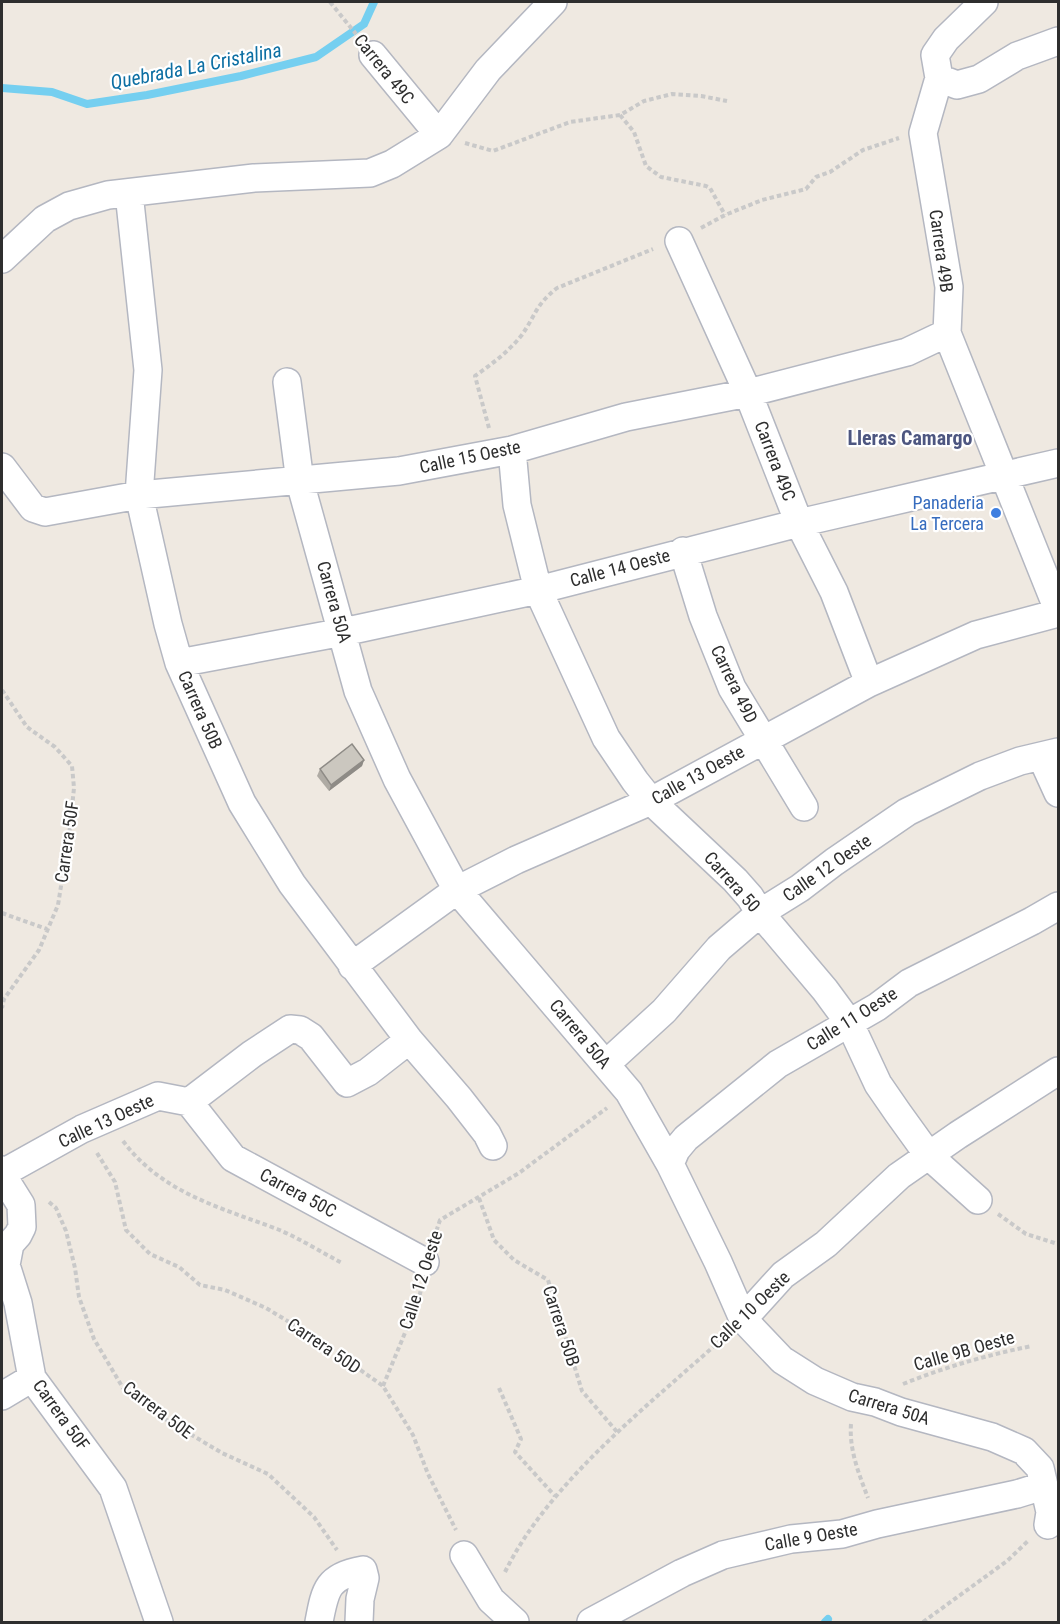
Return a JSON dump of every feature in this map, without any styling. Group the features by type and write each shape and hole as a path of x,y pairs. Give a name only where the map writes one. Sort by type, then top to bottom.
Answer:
{"street":[{"path":"2,259 45,219 69,206 108,195 254,178 370,173 393,164 439,135 488,70 553,2"},
{"name":"Carrera 49B","path":"984,2 946,39 934,55 939,78 923,133 949,287 947,333 1059,611"},
{"path":"939,78 957,85 979,79 1017,56 1059,41"},
{"name":"Carrera 49C","path":"373,55 439,135"},
{"name":"Carrera 50B","path":"129,193 148,370 140,495 179,663 242,803 292,884 409,1040 487,1134 493,1146"},
{"name":"Carrera 49C","path":"679,240 748,393 799,523 834,592 868,683"},
{"name":"Calle 15 Oeste","path":"2,467 33,508 45,512 140,495 300,482 399,471 504,451 626,417 748,393 907,352 947,333"},
{"name":"Carrera 50A","path":"287,382 300,482 358,691 397,779 457,890 629,1092 670,1164 743,1319 782,1360 815,1381 901,1412 992,1437 1024,1451 1040,1468 1049,1503"},
{"name":"Carrera 50","path":"504,451 538,590 606,738 634,781 651,801 719,863 750,897 760,914 825,990 850,1024 878,1084 929,1156 978,1200"},
{"name":"Calle 14 Oeste","path":"179,663 343,632 538,590 683,551 1059,463"},
{"name":"Carrera 49D","path":"683,551 703,616 732,688 804,807"},
{"name":"Calle 13 Oeste","path":"352,966 457,890 516,860 651,801 868,683 976,635 1059,611"},
{"path":"1050,755 1059,793"},
{"name":"Calle 12 Oeste","path":"606,1064 664,1011 719,948 760,914 800,888 832,857 907,812 980,776 1020,762 1050,755"},
{"name":"Calle 11 Oeste","path":"670,1164 676,1150 686,1138 777,1064 850,1024 909,983 1059,906"},
{"path":"189,1102 252,1054 290,1029 300,1030 311,1037 347,1083 369,1072 409,1040"},
{"name":"Calle 10 Oeste","path":"743,1319 783,1275 826,1244 899,1176 958,1135 1059,1071"},
{"name":"Calle 13 Oeste","path":"8,1169 82,1129 158,1096 189,1102"},
{"name":"Carrera 50C","path":"189,1102 233,1158 425,1262"},
{"name":"Carrera 50F","path":"8,1169 21,1205 22,1227 10,1244 6,1265 18,1303 32,1378 112,1488 159,1623"},
{"path":"2,1396 32,1378"},
{"name":"Calle 9 Oeste","path":"591,1623 682,1574 723,1555 791,1539 842,1534 877,1524 1017,1494 1049,1503"},
{"path":"464,1555 491,1600 515,1623"},
{"path":"319,1623 323,1600 332,1582 355,1571 365,1578 360,1599 359,1623"}],"path":[{"name":"Carrera 49C","path":"330,2 373,55"},
{"path":"439,135 493,151 570,122 620,115 644,102 672,94 727,101"},
{"path":"620,115 634,132 646,166 661,177 710,188 725,215"},
{"path":"475,376 484,416 504,451"},
{"name":"Carrera 50F","path":"2,690 27,727 55,747 72,766 74,788 58,905 39,950 4,999 2,1008"},
{"path":"2,913 47,929"},
{"name":"Calle 12 Oeste","path":"383,1386 419,1299 425,1262 440,1220 519,1173 629,1092"},
{"path":"107,1118 136,1158 173,1187 228,1213 279,1230 342,1263"},
{"name":"Carrera 50D","path":"82,1129 115,1182 126,1230 150,1254 179,1267 200,1286 225,1290 266,1308 314,1337 383,1386 412,1436 459,1536 464,1555"},
{"name":"Carrera 50E","path":"8,1169 34,1187 56,1208 66,1231 79,1297 94,1339 123,1388 165,1419 222,1454 268,1474 314,1517 355,1571"},
{"name":"Carrera 50B","path":"479,1198 494,1240 514,1260 548,1280 582,1391 618,1433"},
{"path":"978,1200 1026,1234 1059,1244"},
{"name":"Calle 10 Oeste","path":"491,1600 514,1554 555,1496 618,1433 743,1319"},
{"name":"Calle 9B Oeste","path":"864,1399 937,1370 1032,1346"},
{"path":"499,1388 521,1439 515,1452 555,1496"},
{"path":"864,1399 850,1437 856,1467 877,1524"},
{"path":"922,1623 1007,1561 1049,1503"}],"building":[{"path":"352,744 364,760 331,785 320,769"}],"waterway":[{"name":"Quebrada La Cristalina","path":"2,88 52,92 87,104 147,95 241,76 316,57 364,24 374,2"},
{"path":"825,1622 828,1619"}],"place":[{"name":"Panaderia La Tercera","path":"996,513"}],"district":[{"name":"Lleras Camargo","path":"910,438"}]}
